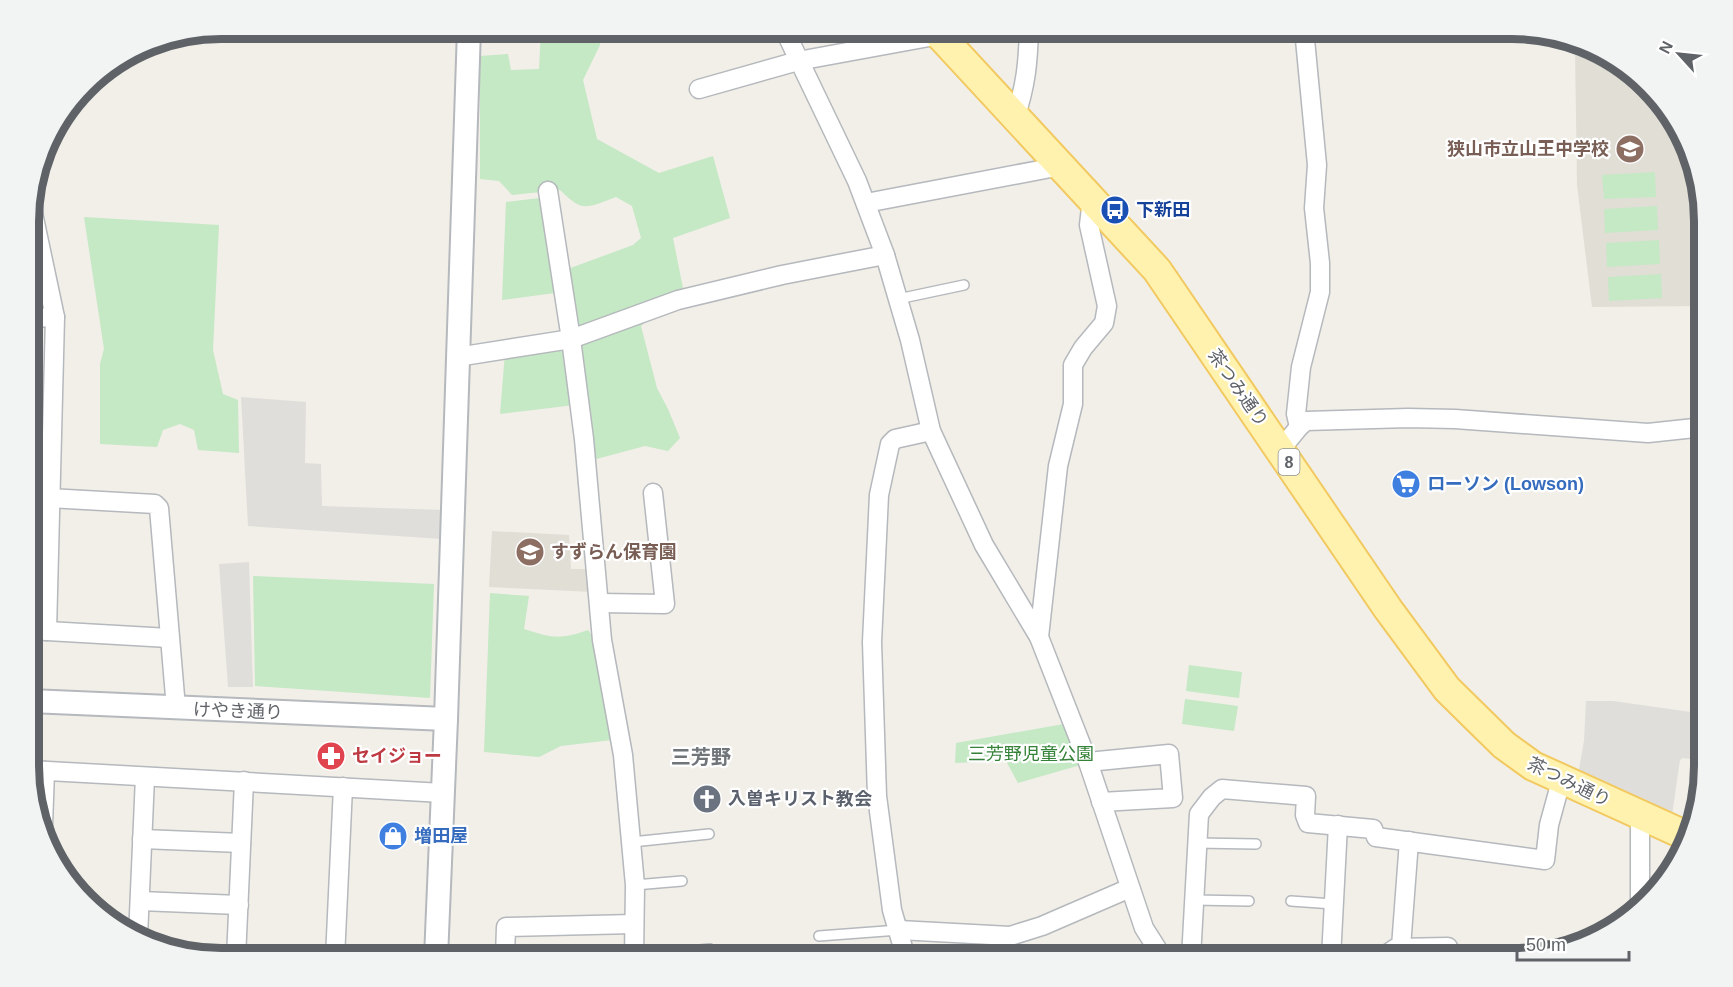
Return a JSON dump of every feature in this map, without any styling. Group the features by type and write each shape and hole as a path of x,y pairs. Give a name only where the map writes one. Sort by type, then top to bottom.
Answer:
{"main road":[{"name":"茶つみ通り","path":"943,39 1157,270 1388,609 1447,689 1504,745 1533,766 1681,833"}],"street":[{"path":"436,948 469,39"},
{"path":"789,39 857,181 885,255 910,340 931,431 984,545 1039,637 1088,762 1144,928 1157,948"},
{"path":"699,89 798,61 903,39"},
{"path":"1015,118 1028,74 1029,39"},
{"path":"1299,426 1296,414 1301,367 1320,292 1320,263 1314,208 1317,165 1305,39"},
{"path":"866,203 1061,166"},
{"path":"548,192 584,439 602,640 623,755 635,885 634,948"},
{"path":"1039,637 1058,466 1073,404 1073,365 1083,348 1104,323 1107,306 1089,225 1092,199"},
{"path":"39,241 55,317 49,498 39,618"},
{"path":"458,357 571,339 678,300 782,275 885,255"},
{"path":"39,318 55,317"},
{"path":"1281,449 1299,426 1306,422 1408,418 1648,433 1694,428"},
{"path":"904,948 892,910 877,796 872,642 879,495 890,444 895,439 931,431"},
{"path":"600,603 665,604 653,493"},
{"path":"49,498 155,504 159,508 176,708"},
{"path":"39,630 169,638"},
{"name":"けやき通り","path":"39,701 446,719"},
{"path":"1088,762 1170,754 1173,798 1101,802"},
{"path":"39,771 443,793"},
{"path":"138,928 145,777"},
{"path":"1192,948 1199,814 1212,797 1222,789 1306,796 1305,815 1308,822 1373,829 1376,837 1545,860 1549,825 1562,781"},
{"path":"237,948 244,782"},
{"path":"336,948 343,787"},
{"path":"1640,815 1640,896"},
{"path":"1331,948 1338,825"},
{"path":"142,839 241,843"},
{"path":"1401,947 1409,841"},
{"path":"899,930 1010,936 1042,926 1130,888"},
{"path":"140,901 239,905"},
{"path":"505,948 506,927 633,924"},
{"path":"1396,948 1448,947"}],"lane":[{"path":"898,300 964,285"},
{"path":"632,843 709,834"},
{"path":"1196,843 1256,844"},
{"path":"635,885 682,881"},
{"path":"1194,900 1249,902"},
{"path":"1291,902 1333,904"},
{"path":"819,936 899,930"}],"shaded area":[{"name":"狭山市立山王中学校","path":"1575,51 1603,63 1641,92 1670,130 1680,151 1688,174 1694,209 1694,306 1592,307 1577,185"},
{"path":"241,397 306,402 305,463 321,464 322,506 444,510 442,539 248,526"},
{"name":"すずらん保育園","path":"492,531 569,535 571,569 591,569 593,592 489,587"},
{"path":"249,562 253,687 228,687 219,564"},
{"path":"1586,701 1613,701 1694,713 1694,760 1683,758 1680,760 1672,815 1578,775 1584,741"}],"green space":[{"path":"540,39 601,39 583,80 597,139 659,173 713,156 730,218 673,238 683,288 641,326 657,388 680,438 668,451 645,446 589,461 583,404 500,414 505,353 578,343 565,270 633,245 641,238 632,206 616,197 585,206 574,202 560,190 512,195 499,181 480,179 480,56 508,54 511,70 539,69"},
{"path":"1655,172 1656,197 1604,199 1602,175"},
{"path":"548,197 562,292 502,300 506,202"},
{"path":"1657,206 1658,230 1605,233 1604,209"},
{"path":"84,217 219,225 213,350 223,394 238,400 239,453 198,450 194,430 180,424 163,430 157,447 100,444 100,364 104,349"},
{"path":"1659,240 1660,264 1607,267 1606,243"},
{"path":"1661,274 1662,298 1609,301 1608,277"},
{"path":"253,576 434,584 430,698 255,686"},
{"path":"490,593 529,596 524,629 556,637 588,630 595,640 612,740 561,746 539,757 484,752"},
{"path":"1189,665 1242,672 1239,698 1186,691"},
{"path":"1185,699 1238,706 1234,731 1182,724"},
{"name":"三芳野児童公園","path":"1069,723 1084,764 1018,783 1006,761 955,763 956,743"}],"place":[{"name":"狭山市立山王中学校","path":"1630,149"},
{"name":"下新田","path":"1115,210"},
{"name":"ローソン (Lowson)","path":"1406,484"},
{"name":"すずらん保育園","path":"530,552"},
{"name":"セイジョー","path":"331,756"},
{"name":"入曽キリスト教会","path":"707,799"},
{"name":"増田屋","path":"393,836"}],"district":[{"name":"三芳野","path":"701,757"}]}
